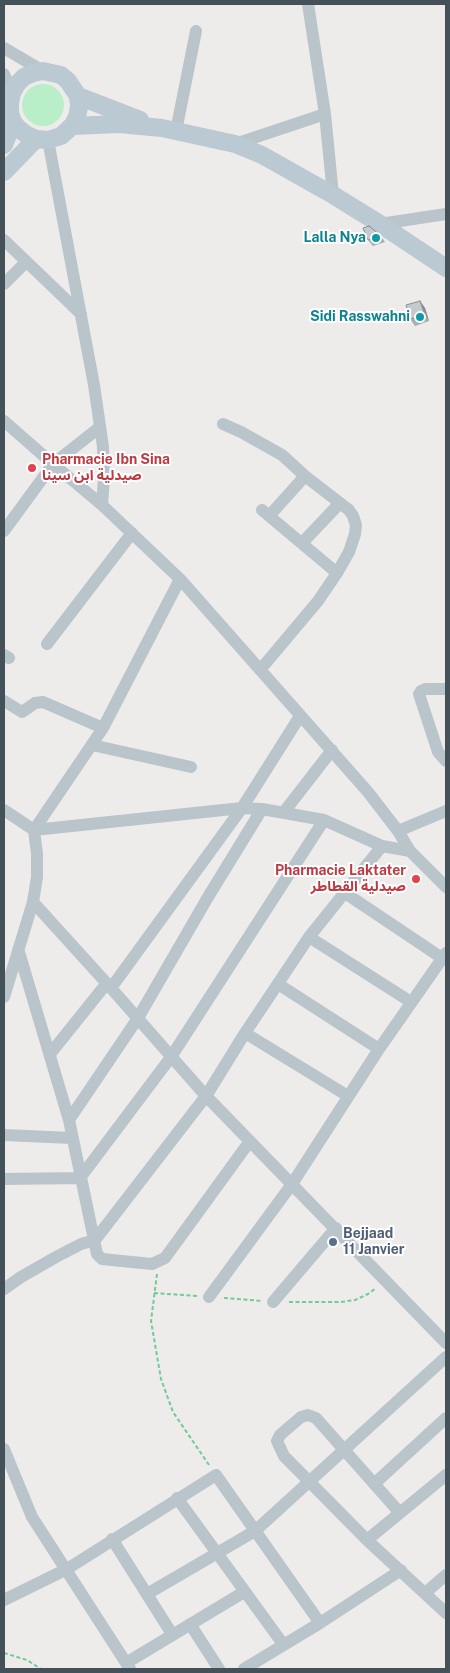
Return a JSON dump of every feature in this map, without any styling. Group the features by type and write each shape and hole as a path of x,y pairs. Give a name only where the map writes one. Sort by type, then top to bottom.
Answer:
{"main road":[{"path":"44,71 61,75 68,81 78,96 79,107 77,117 72,126 61,136 42,139 27,135 19,130 13,122 10,103 12,93 24,77 44,71"},
{"path":"78,96 169,130"},
{"path":"4,145 13,122"},
{"path":"72,126 119,124 169,130 235,144 262,155 333,195 446,268"},
{"path":"4,172 42,139"}],"street":[{"path":"308,4 325,114 333,195"},
{"path":"169,130 196,31"},
{"path":"4,48 44,71"},
{"path":"4,74 12,93"},
{"path":"235,144 325,114"},
{"path":"42,139 90,356 100,426 104,478 102,505"},
{"path":"380,224 446,214"},
{"path":"4,240 81,314"},
{"path":"4,284 26,262"},
{"path":"5,424 102,505 180,579 332,750 368,792 410,851 446,888"},
{"path":"222,424 275,450 339,504 349,510 356,526 349,552 337,573 318,601 260,670"},
{"path":"4,531 53,464 100,426"},
{"path":"305,476 266,513 337,573"},
{"path":"302,543 339,504"},
{"path":"47,644 132,533"},
{"path":"4,997 33,902 37,877 34,830 102,728 180,579"},
{"path":"446,689 425,689 419,694 438,752 446,761"},
{"path":"4,701 22,712 36,703 43,702 102,728"},
{"path":"50,1054 109,985 242,808 300,716"},
{"path":"92,745 191,767"},
{"path":"284,812 332,750"},
{"path":"4,810 34,830 242,808 262,809 324,820 382,846 410,851"},
{"path":"69,1120 138,1018 208,897 262,809"},
{"path":"398,832 446,811"},
{"path":"80,1178 171,1057 324,820"},
{"path":"4,1289 56,1257 81,1244 95,1240 206,1096 245,1033 309,937 382,846"},
{"path":"209,1297 292,1184 379,1049 444,955 345,893"},
{"path":"33,902 206,1096 446,1343"},
{"path":"309,937 411,1002"},
{"path":"19,952 69,1120 97,1254 102,1259 152,1264 165,1258 250,1141"},
{"path":"278,984 379,1049"},
{"path":"245,1033 348,1096"},
{"path":"4,1135 72,1138"},
{"path":"4,1178 80,1178"},
{"path":"273,1302 336,1228"},
{"path":"147,1594 255,1531 446,1357"},
{"path":"400,1513 316,1418 308,1415 293,1422 280,1435 277,1440 284,1456 367,1540 446,1613"},
{"path":"374,1484 445,1422"},
{"path":"4,1449 32,1516 128,1666 172,1634 244,1592"},
{"path":"4,1600 66,1569 216,1475 320,1624"},
{"path":"367,1540 446,1475"},
{"path":"177,1498 283,1644"},
{"path":"112,1539 172,1634"},
{"path":"244,1669 283,1644 320,1624 401,1570"},
{"path":"426,1593 446,1575"},
{"path":"190,1624 219,1669"}],"path":[{"path":"159,1262 151,1321 161,1378 173,1412 216,1475"},
{"path":"4,1653 27,1660 41,1669"}],"green space":[{"path":"43,84 58,90 64,105 58,120 43,126 28,120 22,105 28,90"}],"building":[{"path":"369,226 380,235 368,240 363,228"},
{"path":"420,301 425,315 410,319 406,305"}],"place":[{"name":"Lalla Nya","path":"376,238"},
{"name":"Sidi Rasswahni","path":"420,317"},
{"name":"Pharmacie Ibn Sina صيدلية ابن سينا","path":"32,468"},
{"name":"Pharmacie Laktater صيدلية القطاطر","path":"416,879"},
{"name":"Bejjaad 11 Janvier","path":"333,1242"}]}
